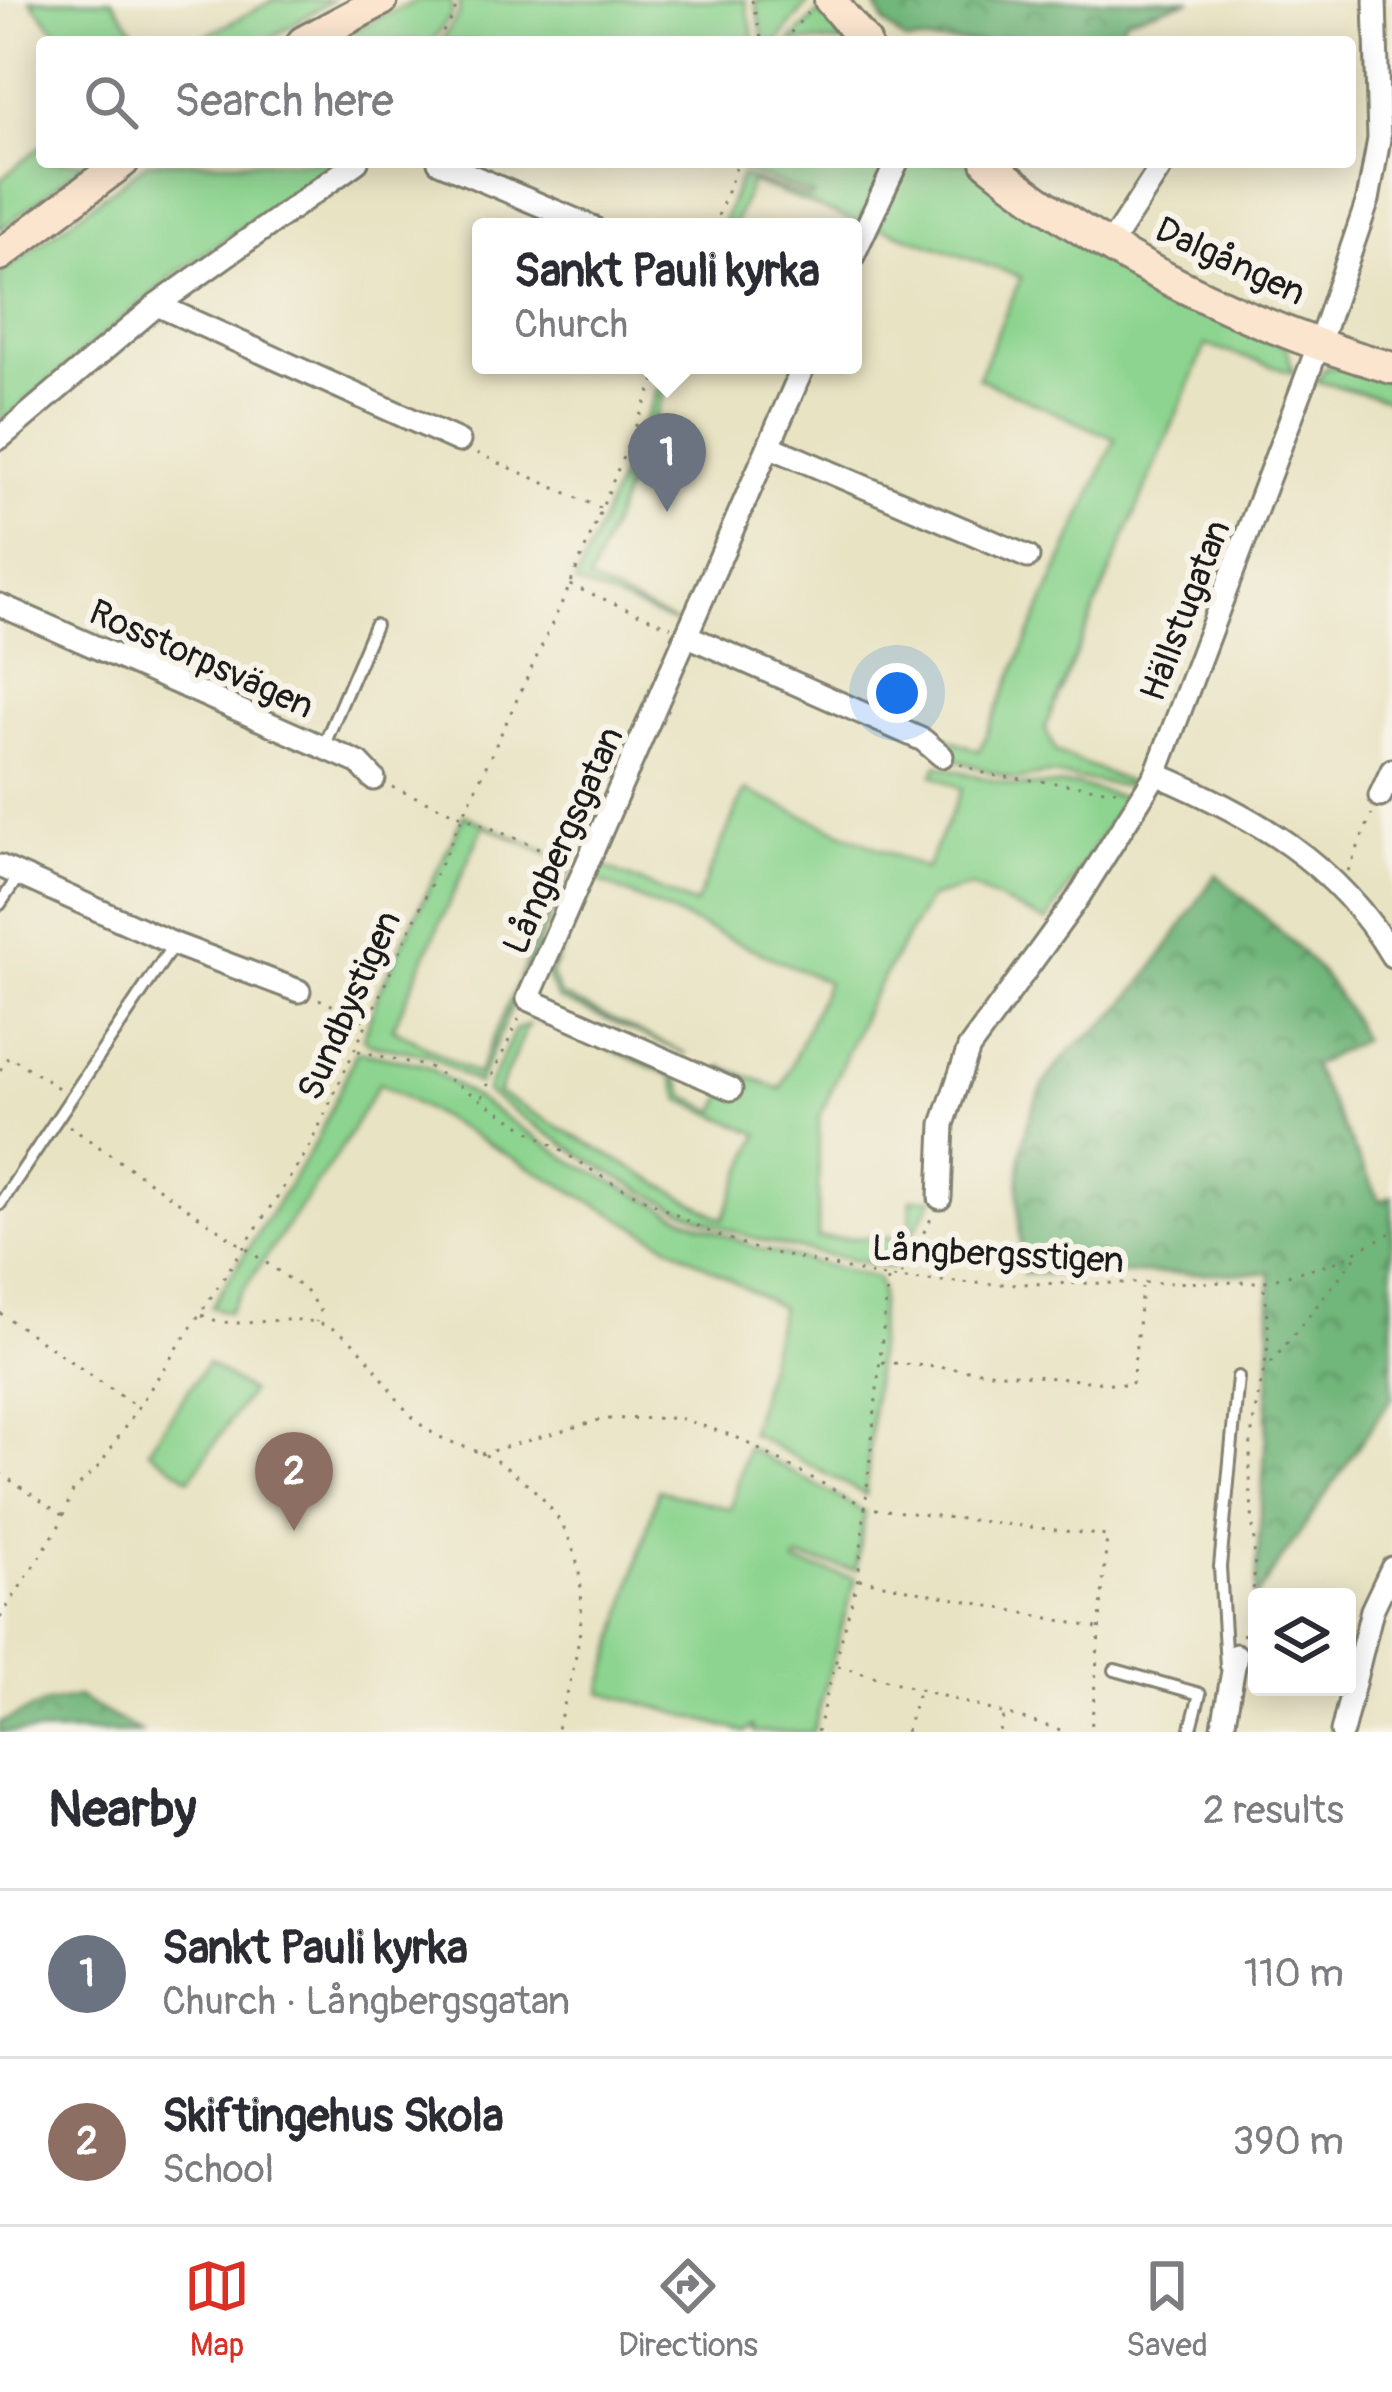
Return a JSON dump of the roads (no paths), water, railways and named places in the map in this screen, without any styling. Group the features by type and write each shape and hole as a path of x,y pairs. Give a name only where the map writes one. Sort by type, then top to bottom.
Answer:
{"street":[{"path":"309,36 360,0"},
{"path":"312,36 382,0"},
{"name":"Hällstugatan","path":"940,1198 943,1124 969,1048 1076,902 1156,773 1318,344 1367,200 1379,139 1375,0"},
{"path":"819,6 858,36"},
{"path":"0,256 115,168"},
{"path":"0,438 157,305 349,168"},
{"path":"453,168 571,218"},
{"path":"862,237 894,168"},
{"name":"Dalgången","path":"996,168 1110,245 1252,318 1392,368"},
{"path":"1110,245 1160,168"},
{"path":"157,305 459,441"},
{"name":"Långbergsgatan","path":"731,1089 528,999 800,374"},
{"path":"769,446 1028,556"},
{"name":"Rosstorpsvägen","path":"0,605 323,747 359,764 374,778"},
{"path":"688,636 923,740 942,756"},
{"path":"1380,796 1392,770"},
{"path":"1156,773 1245,812 1338,884 1392,956"},
{"path":"10,870 174,944 299,991"},
{"path":"1342,1732 1372,1610 1392,1568"},
{"path":"1222,1732 1236,1655"}],"lane":[{"path":"323,747 376,625"},
{"path":"0,904 10,870"},
{"path":"0,1204 174,944"},
{"path":"1230,1693 1220,1624 1220,1567 1238,1377"},
{"path":"1115,1670 1200,1694 1190,1732"}],"place":[{"name":"Sankt Pauli kyrka","path":"667,512"},
{"name":"Skiftingehus Skola","path":"294,1531"}]}
